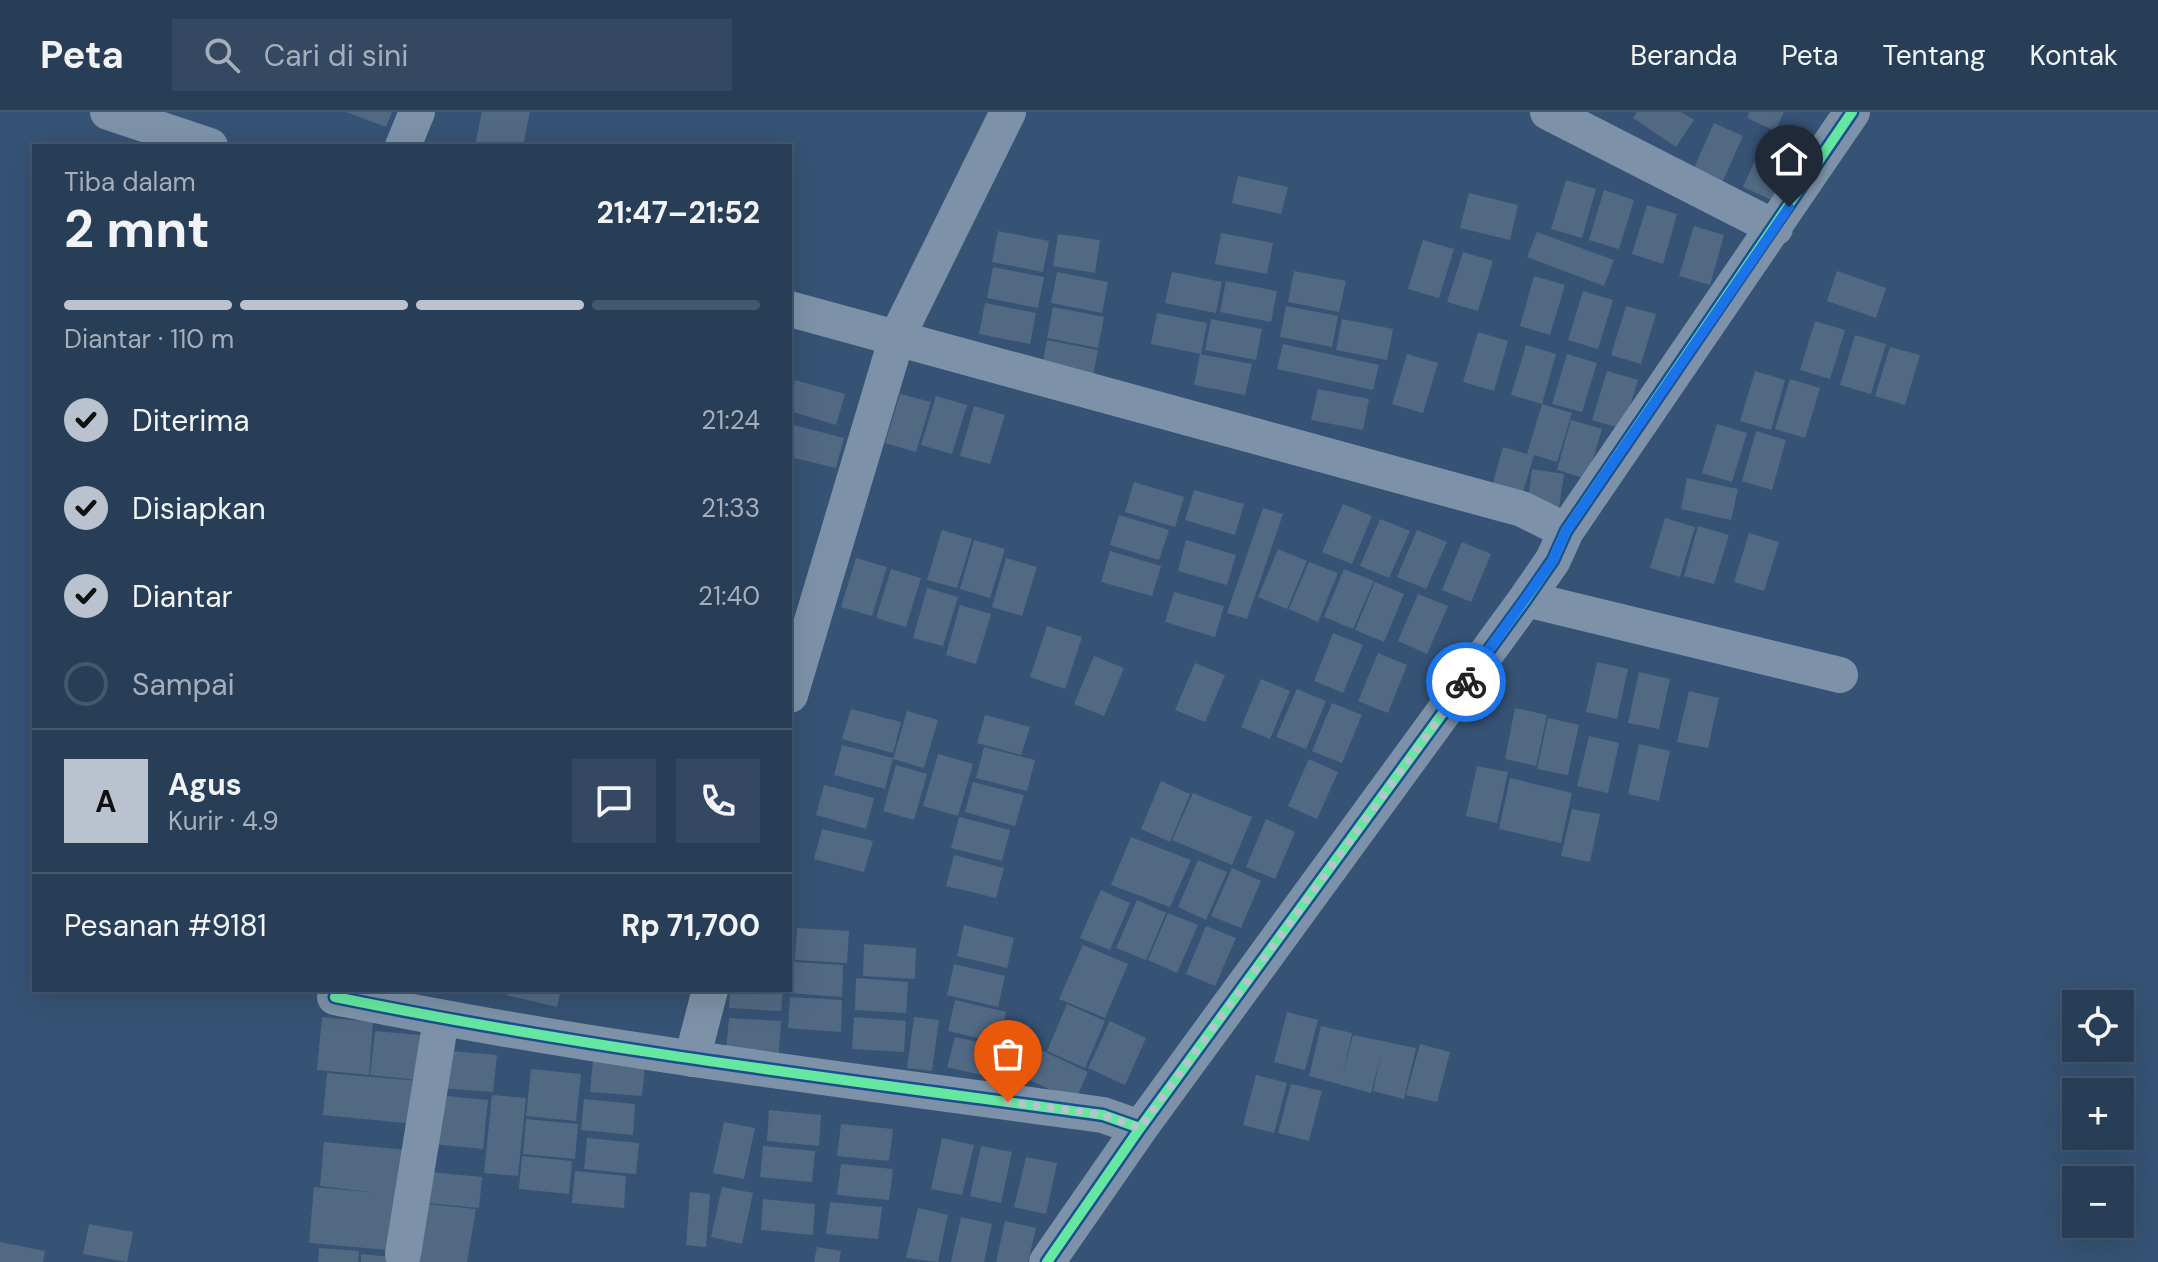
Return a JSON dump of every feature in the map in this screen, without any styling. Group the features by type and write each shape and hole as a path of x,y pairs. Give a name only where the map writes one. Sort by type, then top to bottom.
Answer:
{"street":[{"path":"108,112 204,144"},
{"path":"404,144 417,112"},
{"path":"792,679 798,631 897,337 1008,112"},
{"path":"1548,112 1775,228"},
{"path":"1047,1262 1140,1128 1526,599 1553,560 1566,531 1852,112"},
{"path":"792,310 1522,509 1566,531"},
{"path":"1526,599 1840,675"},
{"path":"692,1059 709,992"},
{"path":"335,997 441,1019 692,1059 1103,1115 1140,1128"},
{"path":"403,1254 441,1019"}],"building":[{"path":"346,112 392,112 386,127"},
{"path":"482,112 530,112 523,144 475,144"},
{"path":"1637,112 1681,112 1694,120 1676,147 1633,118"},
{"path":"1749,112 1784,112 1775,131 1747,118"},
{"path":"1714,123 1743,136 1722,183 1693,170"},
{"path":"1764,140 1793,153 1772,200 1743,187"},
{"path":"1238,176 1288,187 1281,214 1232,203"},
{"path":"1566,180 1596,189 1582,238 1551,229"},
{"path":"1604,190 1634,200 1619,249 1589,240"},
{"path":"1469,193 1518,205 1510,240 1460,228"},
{"path":"1647,205 1677,214 1663,264 1632,254"},
{"path":"1694,226 1724,235 1710,285 1679,276"},
{"path":"998,231 1049,241 1043,272 992,262"},
{"path":"1537,232 1614,260 1604,286 1527,257"},
{"path":"1221,233 1273,243 1267,274 1215,264"},
{"path":"1058,234 1100,240 1095,273 1053,266"},
{"path":"1423,240 1454,249 1439,298 1408,289"},
{"path":"1463,252 1493,261 1478,311 1447,302"},
{"path":"993,267 1044,277 1038,308 987,298"},
{"path":"1294,271 1346,281 1339,312 1288,302"},
{"path":"1837,271 1886,288 1876,318 1827,301"},
{"path":"1057,272 1108,282 1102,313 1051,303"},
{"path":"1172,272 1222,282 1216,313 1165,303"},
{"path":"1534,276 1565,285 1550,335 1520,326"},
{"path":"1226,281 1277,291 1271,322 1220,312"},
{"path":"1583,291 1613,300 1598,349 1568,340"},
{"path":"985,303 1036,313 1030,344 979,334"},
{"path":"1286,306 1338,316 1332,347 1280,337"},
{"path":"1626,306 1656,314 1641,364 1611,355"},
{"path":"1053,307 1104,317 1098,348 1047,338"},
{"path":"1157,313 1207,323 1201,354 1151,344"},
{"path":"1211,319 1262,329 1256,360 1205,350"},
{"path":"1342,319 1393,329 1387,360 1336,350"},
{"path":"1815,321 1845,330 1830,379 1800,370"},
{"path":"1478,332 1508,341 1494,391 1463,382"},
{"path":"1855,335 1886,344 1871,394 1840,385"},
{"path":"1047,340 1098,350 1092,381 1041,371"},
{"path":"1283,344 1379,365 1373,390 1277,369"},
{"path":"1526,345 1556,354 1542,404 1511,395"},
{"path":"1890,347 1920,355 1905,405 1875,396"},
{"path":"1200,354 1252,364 1245,395 1194,385"},
{"path":"1407,354 1438,363 1423,413 1392,404"},
{"path":"1567,354 1597,363 1582,412 1552,404"},
{"path":"1607,371 1638,380 1623,429 1592,420"},
{"path":"1755,371 1785,380 1771,430 1740,421"},
{"path":"1790,379 1820,388 1805,438 1775,429"},
{"path":"795,380 845,394 836,425 792,412"},
{"path":"1318,389 1369,399 1363,430 1311,420"},
{"path":"900,394 931,402 916,452 885,443"},
{"path":"936,396 967,405 952,454 921,445"},
{"path":"1542,404 1572,413 1557,462 1534,455 1519,506 1489,497 1503,447 1527,454"},
{"path":"974,406 1005,415 990,464 960,456"},
{"path":"1571,420 1602,429 1587,479 1557,470"},
{"path":"1717,424 1747,433 1732,482 1702,473"},
{"path":"794,425 844,438 836,468 792,457"},
{"path":"1756,431 1786,440 1772,490 1742,481"},
{"path":"1532,469 1564,474 1558,514 1527,509"},
{"path":"1687,478 1738,489 1731,520 1681,509"},
{"path":"1134,482 1184,497 1175,527 1125,512"},
{"path":"1194,490 1244,504 1235,535 1185,520"},
{"path":"1343,504 1372,516 1352,564 1322,552"},
{"path":"1263,508 1283,514 1247,619 1227,613"},
{"path":"1119,515 1169,530 1159,560 1110,545"},
{"path":"1665,518 1695,527 1680,577 1650,568"},
{"path":"1380,519 1410,531 1389,578 1360,566"},
{"path":"1698,526 1729,535 1714,584 1684,576"},
{"path":"942,530 972,539 957,588 927,580"},
{"path":"1417,530 1447,542 1426,589 1397,577"},
{"path":"1749,533 1779,542 1764,591 1734,582"},
{"path":"974,540 1005,549 990,598 960,589"},
{"path":"1186,540 1236,555 1227,585 1178,571"},
{"path":"1462,542 1491,554 1471,602 1442,590"},
{"path":"1278,549 1307,561 1287,609 1258,597"},
{"path":"1110,551 1161,566 1152,596 1101,582"},
{"path":"856,558 887,567 872,616 841,607"},
{"path":"1006,558 1037,567 1022,616 992,607"},
{"path":"1309,562 1338,573 1318,622 1289,609"},
{"path":"891,569 921,578 906,627 876,618"},
{"path":"1344,569 1374,581 1353,629 1324,617"},
{"path":"1375,582 1404,594 1384,642 1355,630"},
{"path":"927,588 958,597 943,646 913,638"},
{"path":"1174,592 1224,606 1215,637 1165,622"},
{"path":"1418,594 1448,606 1427,654 1398,641"},
{"path":"960,605 991,614 976,664 946,655"},
{"path":"1047,626 1082,637 1065,689 1030,677"},
{"path":"1333,633 1363,645 1343,693 1314,681"},
{"path":"1378,653 1407,665 1388,713 1358,701"},
{"path":"1094,656 1124,668 1104,716 1074,704"},
{"path":"1597,662 1628,669 1617,719 1586,712"},
{"path":"1195,663 1225,675 1205,722 1175,710"},
{"path":"1639,672 1670,679 1659,729 1628,723"},
{"path":"1261,679 1290,691 1270,739 1241,727"},
{"path":"1297,689 1326,701 1306,749 1276,737"},
{"path":"1689,691 1719,698 1708,748 1677,742"},
{"path":"1332,703 1362,715 1342,763 1312,751"},
{"path":"1515,708 1547,715 1536,766 1505,759"},
{"path":"851,709 901,722 893,753 842,739"},
{"path":"907,711 938,720 924,768 893,759"},
{"path":"985,715 1030,727 1021,755 977,743"},
{"path":"1548,718 1579,725 1568,775 1537,769"},
{"path":"1589,736 1619,743 1608,793 1577,786"},
{"path":"1639,744 1670,751 1659,801 1628,794"},
{"path":"842,745 893,758 885,789 834,775"},
{"path":"984,747 1035,760 1027,791 976,778"},
{"path":"938,754 973,764 958,816 923,806"},
{"path":"1309,759 1338,772 1317,819 1288,806"},
{"path":"896,765 927,774 914,820 883,811"},
{"path":"1477,766 1508,772 1497,823 1466,816"},
{"path":"1510,778 1572,793 1561,843 1499,829"},
{"path":"1161,781 1190,794 1170,842 1141,829"},
{"path":"973,782 1024,795 1015,826 965,812"},
{"path":"824,785 874,798 866,829 816,815"},
{"path":"1193,793 1252,817 1232,865 1172,840"},
{"path":"1572,809 1600,814 1590,862 1561,856"},
{"path":"959,817 1010,830 1002,861 951,848"},
{"path":"1266,819 1295,832 1275,879 1246,867"},
{"path":"822,829 873,841 864,872 814,859"},
{"path":"1131,837 1191,860 1170,907 1111,885"},
{"path":"954,855 1004,868 996,898 946,886"},
{"path":"1198,860 1227,872 1206,920 1178,907"},
{"path":"1232,868 1261,881 1241,928 1211,916"},
{"path":"1101,890 1130,903 1110,950 1080,938"},
{"path":"1137,900 1166,913 1146,960 1116,948"},
{"path":"1168,913 1198,925 1177,973 1148,960"},
{"path":"964,925 1014,938 1007,968 957,956"},
{"path":"1206,926 1236,938 1215,986 1186,974"},
{"path":"797,928 849,931 847,963 795,960"},
{"path":"864,944 916,948 915,979 863,976"},
{"path":"1083,945 1128,964 1105,1018 1059,999"},
{"path":"792,962 843,965 842,997 789,993 792,992"},
{"path":"954,964 1005,976 998,1007 947,995"},
{"path":"856,978 908,982 906,1013 855,1010"},
{"path":"507,992 561,992 557,1007 506,995"},
{"path":"730,992 783,992 781,1011 729,1008"},
{"path":"790,997 842,1000 841,1032 788,1028"},
{"path":"955,1000 1006,1012 999,1043 948,1031"},
{"path":"1067,1004 1105,1021 1085,1068 1047,1051"},
{"path":"1287,1012 1318,1020 1305,1070 1274,1062"},
{"path":"322,1017 373,1022 369,1075 317,1070"},
{"path":"854,1017 906,1021 904,1052 852,1049"},
{"path":"914,1017 939,1020 932,1071 907,1068"},
{"path":"729,1018 781,1021 779,1053 726,1050"},
{"path":"1110,1021 1146,1038 1125,1085 1088,1068"},
{"path":"1321,1026 1352,1033 1343,1074 1353,1035 1416,1048 1404,1099 1373,1091 1381,1055 1371,1093 1309,1076"},
{"path":"375,1031 431,1036 427,1081 370,1075"},
{"path":"955,1037 1005,1048 998,1079 947,1067"},
{"path":"1420,1044 1450,1052 1437,1102 1406,1095"},
{"path":"441,1050 497,1055 493,1092 437,1088"},
{"path":"1041,1050 1088,1072 1075,1101 1027,1079"},
{"path":"593,1060 645,1065 642,1096 590,1092"},
{"path":"531,1069 581,1074 576,1121 526,1116"},
{"path":"327,1073 419,1081 415,1124 323,1115"},
{"path":"1256,1075 1287,1083 1274,1133 1243,1125"},
{"path":"1291,1084 1322,1091 1309,1141 1278,1133"},
{"path":"436,1095 488,1100 483,1149 432,1144"},
{"path":"492,1095 526,1098 518,1176 484,1173"},
{"path":"584,1099 635,1104 633,1135 581,1130"},
{"path":"769,1110 821,1115 819,1146 767,1141"},
{"path":"526,1119 578,1124 575,1159 523,1154"},
{"path":"724,1122 755,1128 744,1179 713,1173"},
{"path":"841,1124 893,1129 889,1161 837,1156"},
{"path":"587,1138 639,1143 636,1174 584,1169"},
{"path":"942,1138 974,1145 962,1195 931,1189"},
{"path":"324,1142 406,1150 399,1251 309,1243 314,1187 377,1193 320,1186"},
{"path":"763,1146 815,1151 812,1182 760,1177"},
{"path":"981,1146 1012,1152 1001,1203 970,1196"},
{"path":"522,1156 572,1161 569,1194 519,1189"},
{"path":"1026,1157 1057,1163 1046,1214 1014,1207"},
{"path":"841,1164 893,1169 889,1200 837,1195"},
{"path":"575,1171 626,1176 624,1208 572,1203"},
{"path":"430,1172 482,1177 479,1208 427,1203"},
{"path":"722,1187 753,1193 742,1244 711,1237"},
{"path":"690,1192 710,1194 706,1247 686,1245"},
{"path":"763,1199 815,1204 813,1235 761,1230"},
{"path":"830,1202 882,1207 878,1239 826,1234"},
{"path":"427,1204 476,1209 467,1262 418,1262"},
{"path":"918,1208 948,1215 938,1262 906,1258"},
{"path":"961,1217 992,1224 984,1262 951,1262"},
{"path":"1005,1221 1036,1228 1028,1262 996,1262"},
{"path":"89,1224 133,1232 127,1262 83,1254"},
{"path":"0,1242 45,1251 43,1262 0,1262"},
{"path":"817,1247 841,1251 839,1262 814,1262"},
{"path":"319,1248 359,1251 358,1262 318,1262"},
{"path":"361,1254 404,1258 404,1262 361,1262"}],"cycle path":[{"path":"1047,1262 1140,1128 1526,599 1553,560 1566,531 1852,112"},
{"path":"335,997 622,1048 1103,1115 1140,1128"}],"way so far":[{"path":"1008,1102 1103,1115 1140,1128 1466,682"}],"route":[{"path":"1466,682 1553,560 1566,531 1789,207"}]}
